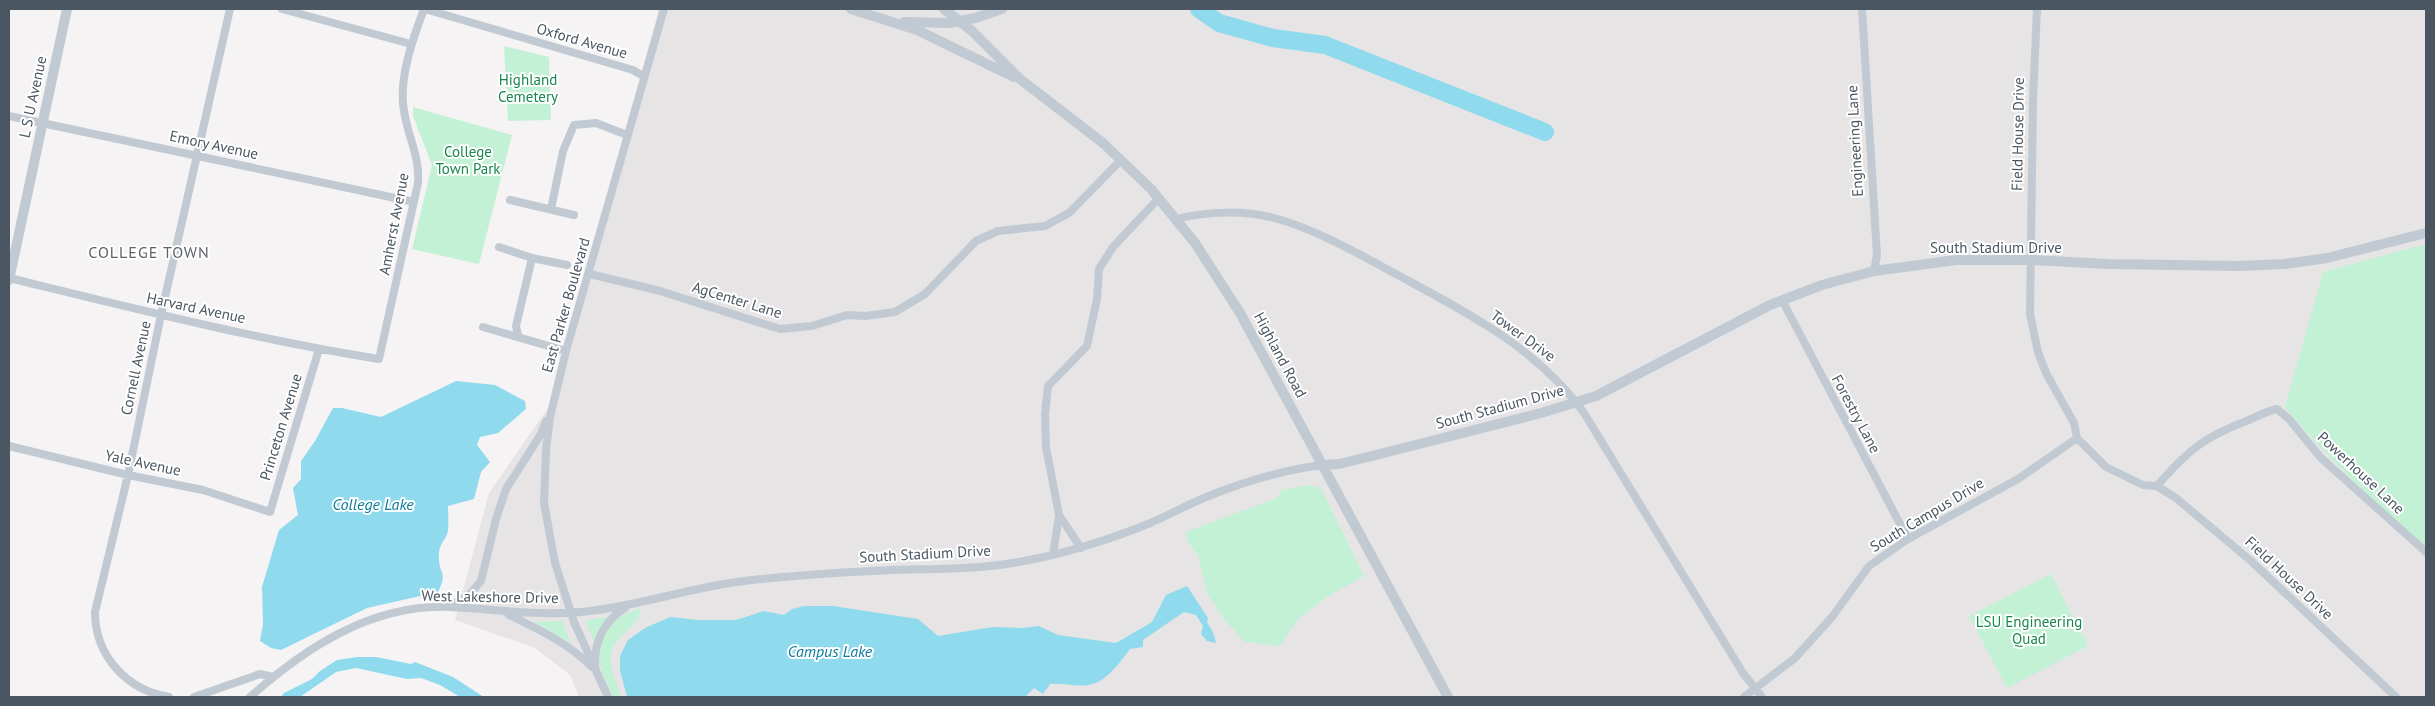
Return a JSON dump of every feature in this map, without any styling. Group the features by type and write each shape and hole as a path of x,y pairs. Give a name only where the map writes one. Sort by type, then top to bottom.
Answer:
{"street":[{"name":"L S U Avenue","path":"9,279 67,9"},
{"name":"Cornell Avenue","path":"169,697 139,689 124,677 107,655 95,625 95,612 105,563 128,475 161,315 230,9"},
{"path":"282,9 411,44"},
{"name":"Amherst Avenue","path":"379,359 414,202 419,169 413,139 404,111 403,92 411,44 425,9"},
{"name":"Oxford Avenue","path":"425,9 633,70 643,76"},
{"name":"East Parker Boulevard","path":"571,612 550,540 544,503 546,450 553,405 566,351 590,274 643,76 664,9"},
{"name":"Highland Road","path":"851,9 898,23 1020,79"},
{"name":"Highland Road","path":"944,9 961,21 1020,79 1087,129 1159,198 1176,219 1222,282 1448,697"},
{"path":"898,23 906,21 935,24 961,21 1002,9"},
{"name":"Engineering Lane","path":"1862,9 1877,255 1874,271"},
{"name":"Field House Drive","path":"2037,9 2033,100 2030,314 2038,352 2053,389 2074,423 2077,438 2106,467 2143,485 2157,486 2173,495 2251,561 2396,697"},
{"name":"Emory Avenue","path":"9,116 414,202"},
{"path":"551,209 564,151 574,125 596,123 627,135"},
{"name":"AgCenter Lane","path":"590,274 660,291 780,329 812,326 847,315 865,316 896,312 925,294 976,241 998,232 1045,226 1069,213 1121,160"},
{"path":"1053,555 1059,515 1046,447 1045,414 1048,386 1087,346 1096,299 1099,269 1113,247 1159,198"},
{"path":"510,200 574,215"},
{"name":"Tower Drive","path":"1176,219 1219,213 1260,216 1277,219 1312,232 1473,316 1538,361 1568,390 1743,673 1762,697"},
{"name":"South Stadium Drive","path":"571,612 630,605 742,581 875,571 973,569 1053,555 1081,548 1151,523 1205,498 1251,481 1306,466 1339,464 1372,456 1596,396 1782,300 1822,285 1874,271 1932,261 2031,260 2108,264 2239,266 2285,264 2334,256 2426,233"},
{"path":"499,247 532,258 567,265"},
{"path":"518,335 516,326 532,258"},
{"name":"Harvard Avenue","path":"9,279 161,315 319,349 379,359"},
{"name":"Forestry Lane","path":"1782,300 1908,539"},
{"path":"483,326 566,351"},
{"name":"Princeton Avenue","path":"270,512 319,349"},
{"path":"448,607 470,594 481,581 496,519 506,489 541,434 553,405"},
{"name":"Powerhouse Lane","path":"2157,486 2197,444 2232,425 2277,408 2289,419 2321,458 2426,552"},
{"name":"South Campus Drive","path":"1744,697 1795,658 1832,617 1869,566 1908,539 2018,479 2077,438"},
{"name":"Yale Avenue","path":"9,446 128,475 203,490 270,512"},
{"path":"1059,515 1081,548"},
{"path":"595,669 595,652 600,634 617,613 630,605"},
{"name":"West Lakeshore Drive","path":"250,697 307,651 359,624 412,610 448,607 505,612 571,612 608,697"},
{"path":"505,612 552,636 580,655 595,669"},
{"path":"194,697 260,674 273,677"}],"shaded area":[{"path":"659,9 2426,9 2426,697 579,697 570,675 535,648 455,620 489,493 550,405"}],"green space":[{"name":"Highland Cemetery","path":"504,46 549,57 551,120 508,121"},
{"name":"College Town Park","path":"413,107 512,135 479,264 412,249 432,165 413,116"},
{"path":"2426,244 2426,547 2352,480 2285,407 2323,272"},
{"path":"1307,485 1321,488 1364,576 1327,597 1299,618 1280,646 1245,642 1223,618 1207,593 1198,556 1188,542 1185,532 1277,498 1282,490"},
{"name":"LSU Engineering Quad","path":"2051,574 2088,646 2007,688 1969,616"},
{"path":"641,608 640,615 616,642 611,654 611,665 621,697 613,697 600,666 600,642 616,620"},
{"path":"608,617 599,628 594,641 585,620"},
{"path":"562,621 571,643 534,622"}],"water":[{"name":"College Lake","path":"456,381 495,385 525,401 526,409 498,433 480,437 477,445 490,462 481,472 474,499 448,506 448,530 439,553 439,564 443,577 438,592 367,608 281,650 271,648 260,641 263,624 262,587 279,530 298,515 293,488 301,479 301,461 315,441 333,408 342,408 381,417"},
{"name":"Campus Lake","path":"1187,586 1208,618 1207,622 1213,632 1216,643 1207,641 1201,634 1203,626 1196,615 1184,612 1143,640 1143,647 1130,649 1102,680 1089,685 1050,684 1043,694 1034,688 1025,697 627,697 620,670 620,656 628,640 645,628 670,617 698,620 736,620 764,611 784,615 792,609 804,606 833,606 918,619 938,636 993,627 1022,628 1039,626 1058,635 1116,643 1152,622 1166,595"},
{"path":"376,657 411,664 415,662 453,677 484,697 460,697 440,685 421,678 407,679 356,668 336,672 300,697 281,697 284,693 312,679 320,671 337,660"}],"waterway":[{"path":"1199,9 1219,23 1273,38 1325,45 1545,132"}],"district":[{"name":"COLLEGE TOWN","path":"149,252"}]}
